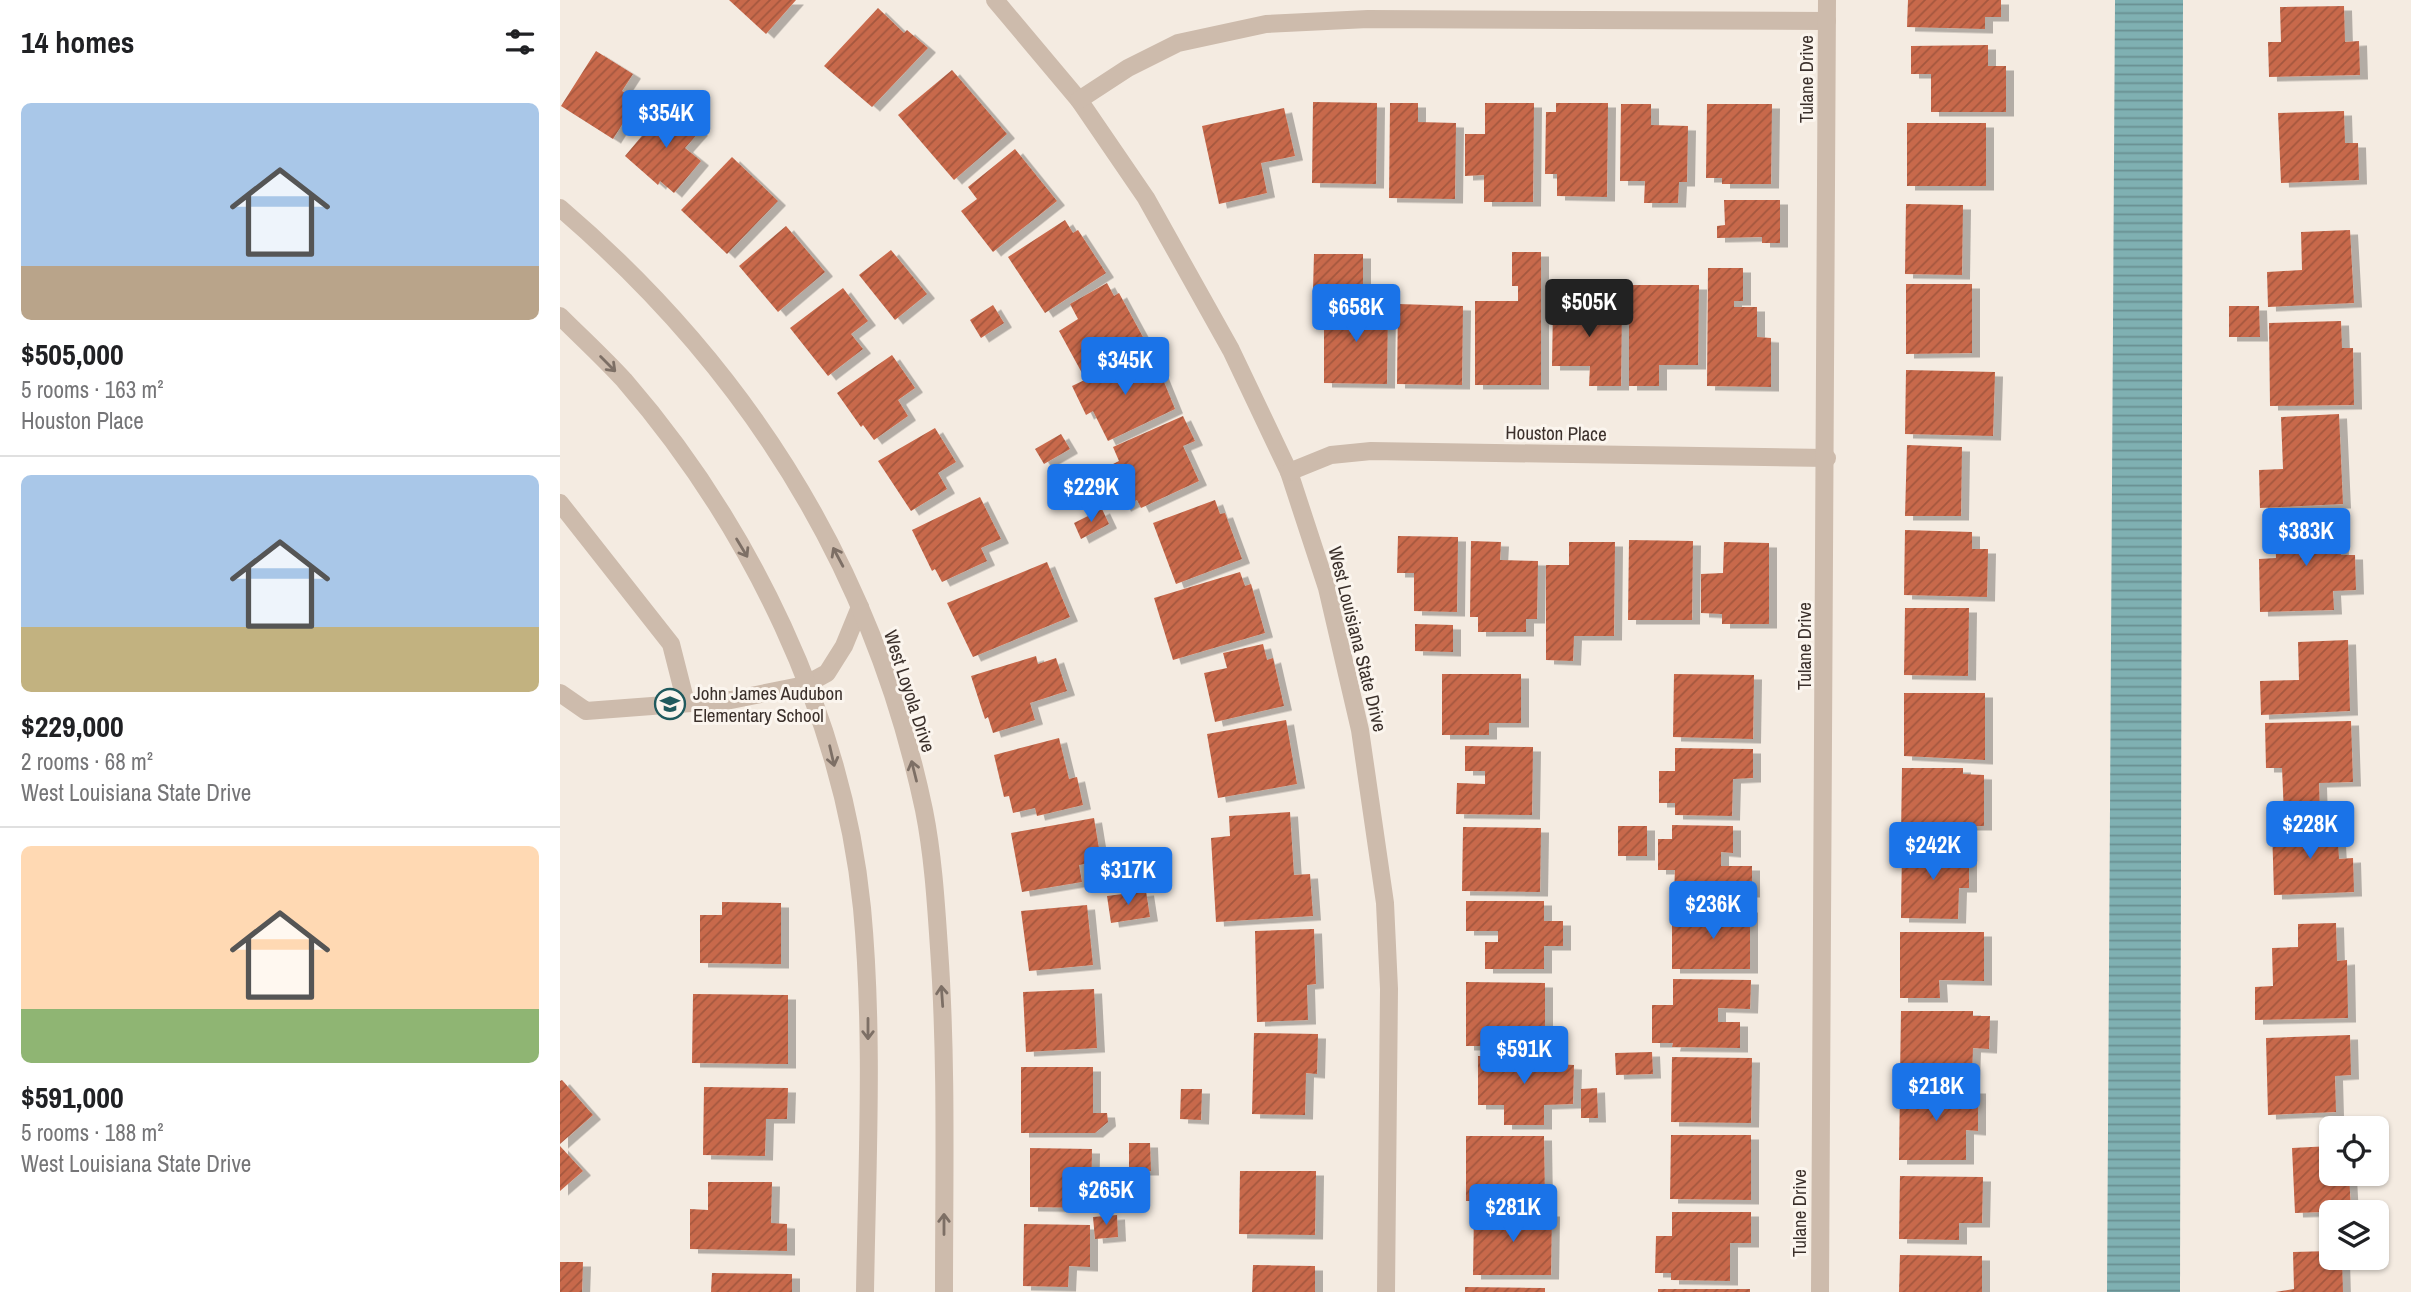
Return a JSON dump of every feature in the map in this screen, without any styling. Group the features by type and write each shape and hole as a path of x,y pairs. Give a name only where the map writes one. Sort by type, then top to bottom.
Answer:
{"street":[{"name":"West Louisiana State Drive","path":"995,0 1079,100 1146,198 1231,350 1289,472 1327,588 1360,730 1385,903 1389,989 1386,1292"},
{"name":"Tulane Drive","path":"1820,1292 1827,458 1827,0"},
{"path":"1079,100 1128,68 1178,43 1266,24 1368,19 1827,21"},
{"name":"West Loyola Drive","path":"560,208 610,251 696,341 752,413 802,488 847,575 898,708 924,812 936,898 943,1011 944,1292"},
{"path":"560,316 624,380 718,508 769,594 828,740 862,906 868,1019 865,1292"},
{"name":"Houston Place","path":"1289,472 1331,455 1371,451 1827,458"},
{"path":"560,503 671,644 687,704"},
{"path":"560,693 586,710 732,700 806,685 827,673 844,646 860,607"}],"water":[{"path":"2115,0 2183,0 2180,1292 2107,1292"}],"building":[{"path":"729,0 796,0 766,34"},
{"path":"1908,0 2001,0 2001,17 1985,17 1985,29 1907,27"},
{"path":"2344,6 2345,42 2359,41 2360,75 2269,77 2268,42 2281,42 2280,7"},
{"path":"878,8 904,33 907,30 928,48 872,107 824,66"},
{"path":"1988,45 1988,66 2006,66 2006,112 1931,112 1931,74 1911,74 1911,46"},
{"path":"596,51 633,74 622,91 637,101 613,139 561,106"},
{"path":"952,70 1007,134 954,180 898,115"},
{"path":"1313,102 1377,103 1376,184 1312,183"},
{"path":"1390,103 1418,103 1418,122 1456,123 1455,199 1389,198"},
{"path":"1485,103 1534,103 1533,202 1484,202 1484,175 1465,176 1465,134 1485,134"},
{"path":"1556,103 1608,103 1607,197 1557,196 1557,174 1545,174 1546,112 1556,112"},
{"path":"1621,104 1651,104 1651,125 1688,126 1687,182 1679,182 1678,203 1644,203 1645,181 1620,181"},
{"path":"1707,104 1772,104 1771,184 1722,184 1722,178 1706,178"},
{"path":"668,105 700,131 685,148 701,161 674,193 660,181 658,185 625,156"},
{"path":"1284,108 1295,156 1261,163 1267,193 1219,204 1202,126"},
{"path":"2344,111 2345,143 2358,143 2359,180 2281,183 2278,113"},
{"path":"1907,123 1986,123 1986,186 1907,186"},
{"path":"1015,149 1057,201 993,252 961,211 977,199 968,187"},
{"path":"732,157 778,201 727,254 681,210"},
{"path":"1724,200 1780,200 1780,243 1762,243 1762,237 1717,238 1717,226 1725,225"},
{"path":"1906,204 1963,205 1962,275 1905,274"},
{"path":"1065,220 1073,233 1078,230 1106,273 1045,313 1008,257"},
{"path":"786,226 825,272 778,312 739,266"},
{"path":"2350,230 2354,303 2268,307 2267,272 2302,270 2301,232"},
{"path":"891,250 927,294 895,320 859,275"},
{"path":"1512,252 1541,252 1541,385 1475,385 1475,301 1518,301 1518,286 1512,286"},
{"path":"1314,254 1363,254 1363,291 1313,290"},
{"path":"1708,268 1743,268 1743,301 1734,301 1734,307 1757,307 1757,337 1771,338 1771,387 1707,386"},
{"path":"1107,283 1114,296 1119,293 1144,339 1082,373 1059,331 1078,319 1070,304"},
{"path":"1906,284 1972,284 1972,353 1906,354"},
{"path":"1629,285 1699,285 1698,365 1659,365 1659,386 1629,386"},
{"path":"843,288 868,321 851,334 863,349 828,376 790,328"},
{"path":"1572,291 1596,292 1596,306 1622,307 1621,386 1589,386 1590,366 1552,366 1553,307 1572,307"},
{"path":"1324,304 1388,305 1387,384 1324,383"},
{"path":"1398,304 1463,306 1462,385 1397,384"},
{"path":"993,305 1004,323 981,338 970,320"},
{"path":"2229,306 2259,306 2260,337 2229,337"},
{"path":"2341,321 2342,348 2353,348 2354,405 2270,406 2269,323"},
{"path":"1139,354 1145,366 1151,363 1154,369 1158,367 1175,409 1108,441 1093,411 1086,415 1072,386"},
{"path":"892,355 915,388 898,400 908,416 874,440 863,425 861,427 837,393"},
{"path":"1906,370 1995,372 1993,436 1905,434"},
{"path":"2339,414 2343,504 2260,508 2259,470 2283,469 2281,417"},
{"path":"1183,416 1195,441 1183,446 1199,481 1141,508 1137,500 1123,507 1105,468 1119,461 1113,447"},
{"path":"935,428 956,462 938,473 947,489 911,511 878,461"},
{"path":"1061,434 1070,449 1044,464 1035,449"},
{"path":"1907,445 1962,447 1961,516 1905,516"},
{"path":"980,497 1001,539 981,548 987,561 942,582 935,569 932,571 912,530"},
{"path":"1215,500 1220,514 1225,513 1242,559 1176,584 1153,523"},
{"path":"1102,509 1109,524 1081,539 1074,523"},
{"path":"2340,521 2341,555 2355,555 2356,590 2333,591 2334,610 2260,612 2259,559 2276,558 2275,522"},
{"path":"1905,530 1972,532 1972,549 1988,549 1987,597 1904,595"},
{"path":"1398,536 1458,537 1457,612 1414,611 1414,573 1397,573"},
{"path":"1629,540 1693,541 1692,620 1628,620"},
{"path":"1471,541 1501,542 1500,560 1538,561 1537,619 1526,619 1526,632 1478,632 1478,617 1470,617"},
{"path":"1569,542 1615,542 1614,636 1574,636 1573,661 1546,660 1546,565 1569,565"},
{"path":"1724,542 1769,543 1769,624 1722,624 1722,614 1701,613 1701,574 1723,573"},
{"path":"1047,562 1070,617 973,657 947,603"},
{"path":"1240,572 1245,586 1251,584 1265,633 1173,660 1154,598"},
{"path":"1905,608 1969,608 1968,676 1904,675"},
{"path":"1415,624 1453,625 1453,652 1415,651"},
{"path":"2348,640 2350,711 2261,715 2260,681 2299,680 2298,642"},
{"path":"1263,644 1267,660 1273,658 1284,706 1215,722 1204,673 1227,668 1223,653"},
{"path":"1036,656 1038,664 1056,658 1067,691 1030,703 1035,720 993,733 988,717 985,719 971,676"},
{"path":"1442,674 1521,674 1521,723 1489,723 1489,735 1442,735"},
{"path":"1674,674 1754,675 1753,739 1673,737"},
{"path":"1904,693 1985,693 1985,760 1904,756"},
{"path":"1286,720 1297,784 1218,798 1207,734"},
{"path":"2351,721 2353,782 2319,783 2320,814 2284,815 2282,768 2266,768 2265,723"},
{"path":"1059,738 1069,779 1077,777 1083,805 1037,816 1035,808 1013,813 1009,796 1004,797 994,755"},
{"path":"1465,746 1533,747 1532,815 1456,814 1457,783 1485,784 1485,771 1465,771"},
{"path":"1675,748 1753,749 1753,778 1733,779 1732,816 1675,815 1675,803 1659,803 1659,771 1675,771"},
{"path":"1902,768 1963,768 1963,774 1984,775 1984,826 1967,826 1967,837 1901,837"},
{"path":"1290,812 1294,875 1310,874 1313,916 1216,922 1211,838 1230,836 1229,816"},
{"path":"1094,818 1101,861 1079,865 1082,882 1022,892 1011,833"},
{"path":"2337,824 2339,859 2353,858 2354,892 2274,895 2272,826"},
{"path":"1672,825 1733,826 1733,853 1721,852 1721,866 1752,866 1752,893 1674,892 1675,870 1658,870 1658,839 1672,839"},
{"path":"1618,826 1647,826 1647,856 1618,856"},
{"path":"1463,827 1541,828 1540,892 1462,891"},
{"path":"1902,847 1969,848 1969,888 1959,888 1958,919 1901,918"},
{"path":"1146,891 1150,917 1111,923 1107,896"},
{"path":"1466,901 1544,901 1544,921 1563,921 1563,946 1544,946 1544,969 1485,969 1485,942 1498,942 1498,931 1466,931"},
{"path":"722,902 781,903 781,964 700,963 700,915 722,915"},
{"path":"1087,905 1093,965 1029,971 1021,911"},
{"path":"1703,908 1750,908 1750,969 1672,969 1672,920 1703,920"},
{"path":"2336,923 2337,961 2347,960 2348,1018 2255,1020 2255,987 2273,986 2272,948 2298,947 2298,924"},
{"path":"1314,929 1316,984 1307,985 1308,1020 1257,1022 1255,931"},
{"path":"1900,932 1984,932 1984,981 1939,980 1940,998 1900,998"},
{"path":"1673,979 1751,980 1750,1009 1718,1008 1718,1022 1740,1022 1740,1048 1672,1047 1673,1043 1652,1043 1652,1005 1673,1005"},
{"path":"1466,982 1545,983 1545,1046 1466,1046"},
{"path":"1094,989 1097,1048 1026,1052 1023,992"},
{"path":"693,994 788,995 788,1064 692,1063"},
{"path":"1901,1011 1973,1011 1973,1016 1990,1016 1989,1049 1973,1048 1972,1076 1900,1076"},
{"path":"1254,1033 1318,1034 1317,1074 1306,1073 1305,1115 1252,1114"},
{"path":"2350,1035 2351,1075 2335,1076 2336,1112 2268,1115 2266,1038"},
{"path":"1652,1052 1653,1074 1616,1075 1615,1053"},
{"path":"1478,1056 1556,1056 1556,1064 1574,1065 1573,1104 1544,1105 1544,1125 1504,1125 1504,1105 1478,1105"},
{"path":"1672,1057 1752,1058 1751,1123 1671,1122"},
{"path":"1021,1067 1093,1067 1093,1113 1107,1113 1108,1122 1095,1133 1021,1133"},
{"path":"562,1080 593,1115 560,1144 560,1081"},
{"path":"704,1087 788,1088 787,1119 766,1119 765,1156 703,1155"},
{"path":"1597,1088 1598,1118 1581,1118 1581,1089"},
{"path":"1181,1089 1202,1089 1201,1120 1180,1119"},
{"path":"1900,1089 1978,1089 1978,1131 1966,1130 1966,1160 1899,1160"},
{"path":"1671,1135 1751,1135 1751,1200 1670,1199"},
{"path":"1466,1136 1544,1136 1545,1201 1466,1201"},
{"path":"1129,1143 1150,1143 1151,1171 1129,1171"},
{"path":"560,1146 583,1171 560,1191"},
{"path":"2319,1147 2319,1186 2350,1186 2350,1200 2319,1200 2319,1212 2295,1213 2292,1148"},
{"path":"1030,1148 1092,1149 1091,1208 1030,1207"},
{"path":"1240,1171 1316,1171 1315,1235 1239,1234"},
{"path":"1900,1176 1983,1177 1982,1223 1959,1223 1959,1240 1899,1239"},
{"path":"708,1182 772,1182 771,1223 787,1224 787,1251 690,1249 690,1209 708,1210"},
{"path":"1474,1212 1552,1212 1551,1275 1473,1275"},
{"path":"1672,1212 1751,1212 1751,1243 1730,1243 1730,1281 1671,1280 1671,1273 1655,1273 1656,1236 1672,1236"},
{"path":"1117,1215 1118,1237 1095,1239 1093,1217"},
{"path":"1024,1224 1090,1225 1090,1267 1069,1266 1068,1287 1023,1286"},
{"path":"2319,1251 2319,1270 2342,1270 2343,1292 2275,1292 2294,1289 2293,1252"},
{"path":"1900,1255 1982,1256 1982,1292 1899,1292"},
{"path":"560,1262 583,1262 582,1292 560,1292"},
{"path":"1253,1265 1315,1266 1315,1292 1252,1292"},
{"path":"712,1273 792,1274 792,1292 711,1292"},
{"path":"1465,1287 1545,1288 1545,1292 1465,1292"},
{"path":"1658,1289 1750,1289 1750,1292 1658,1292"}],"place":[{"name":"John James Audubon Elementary School","path":"670,704"}]}
